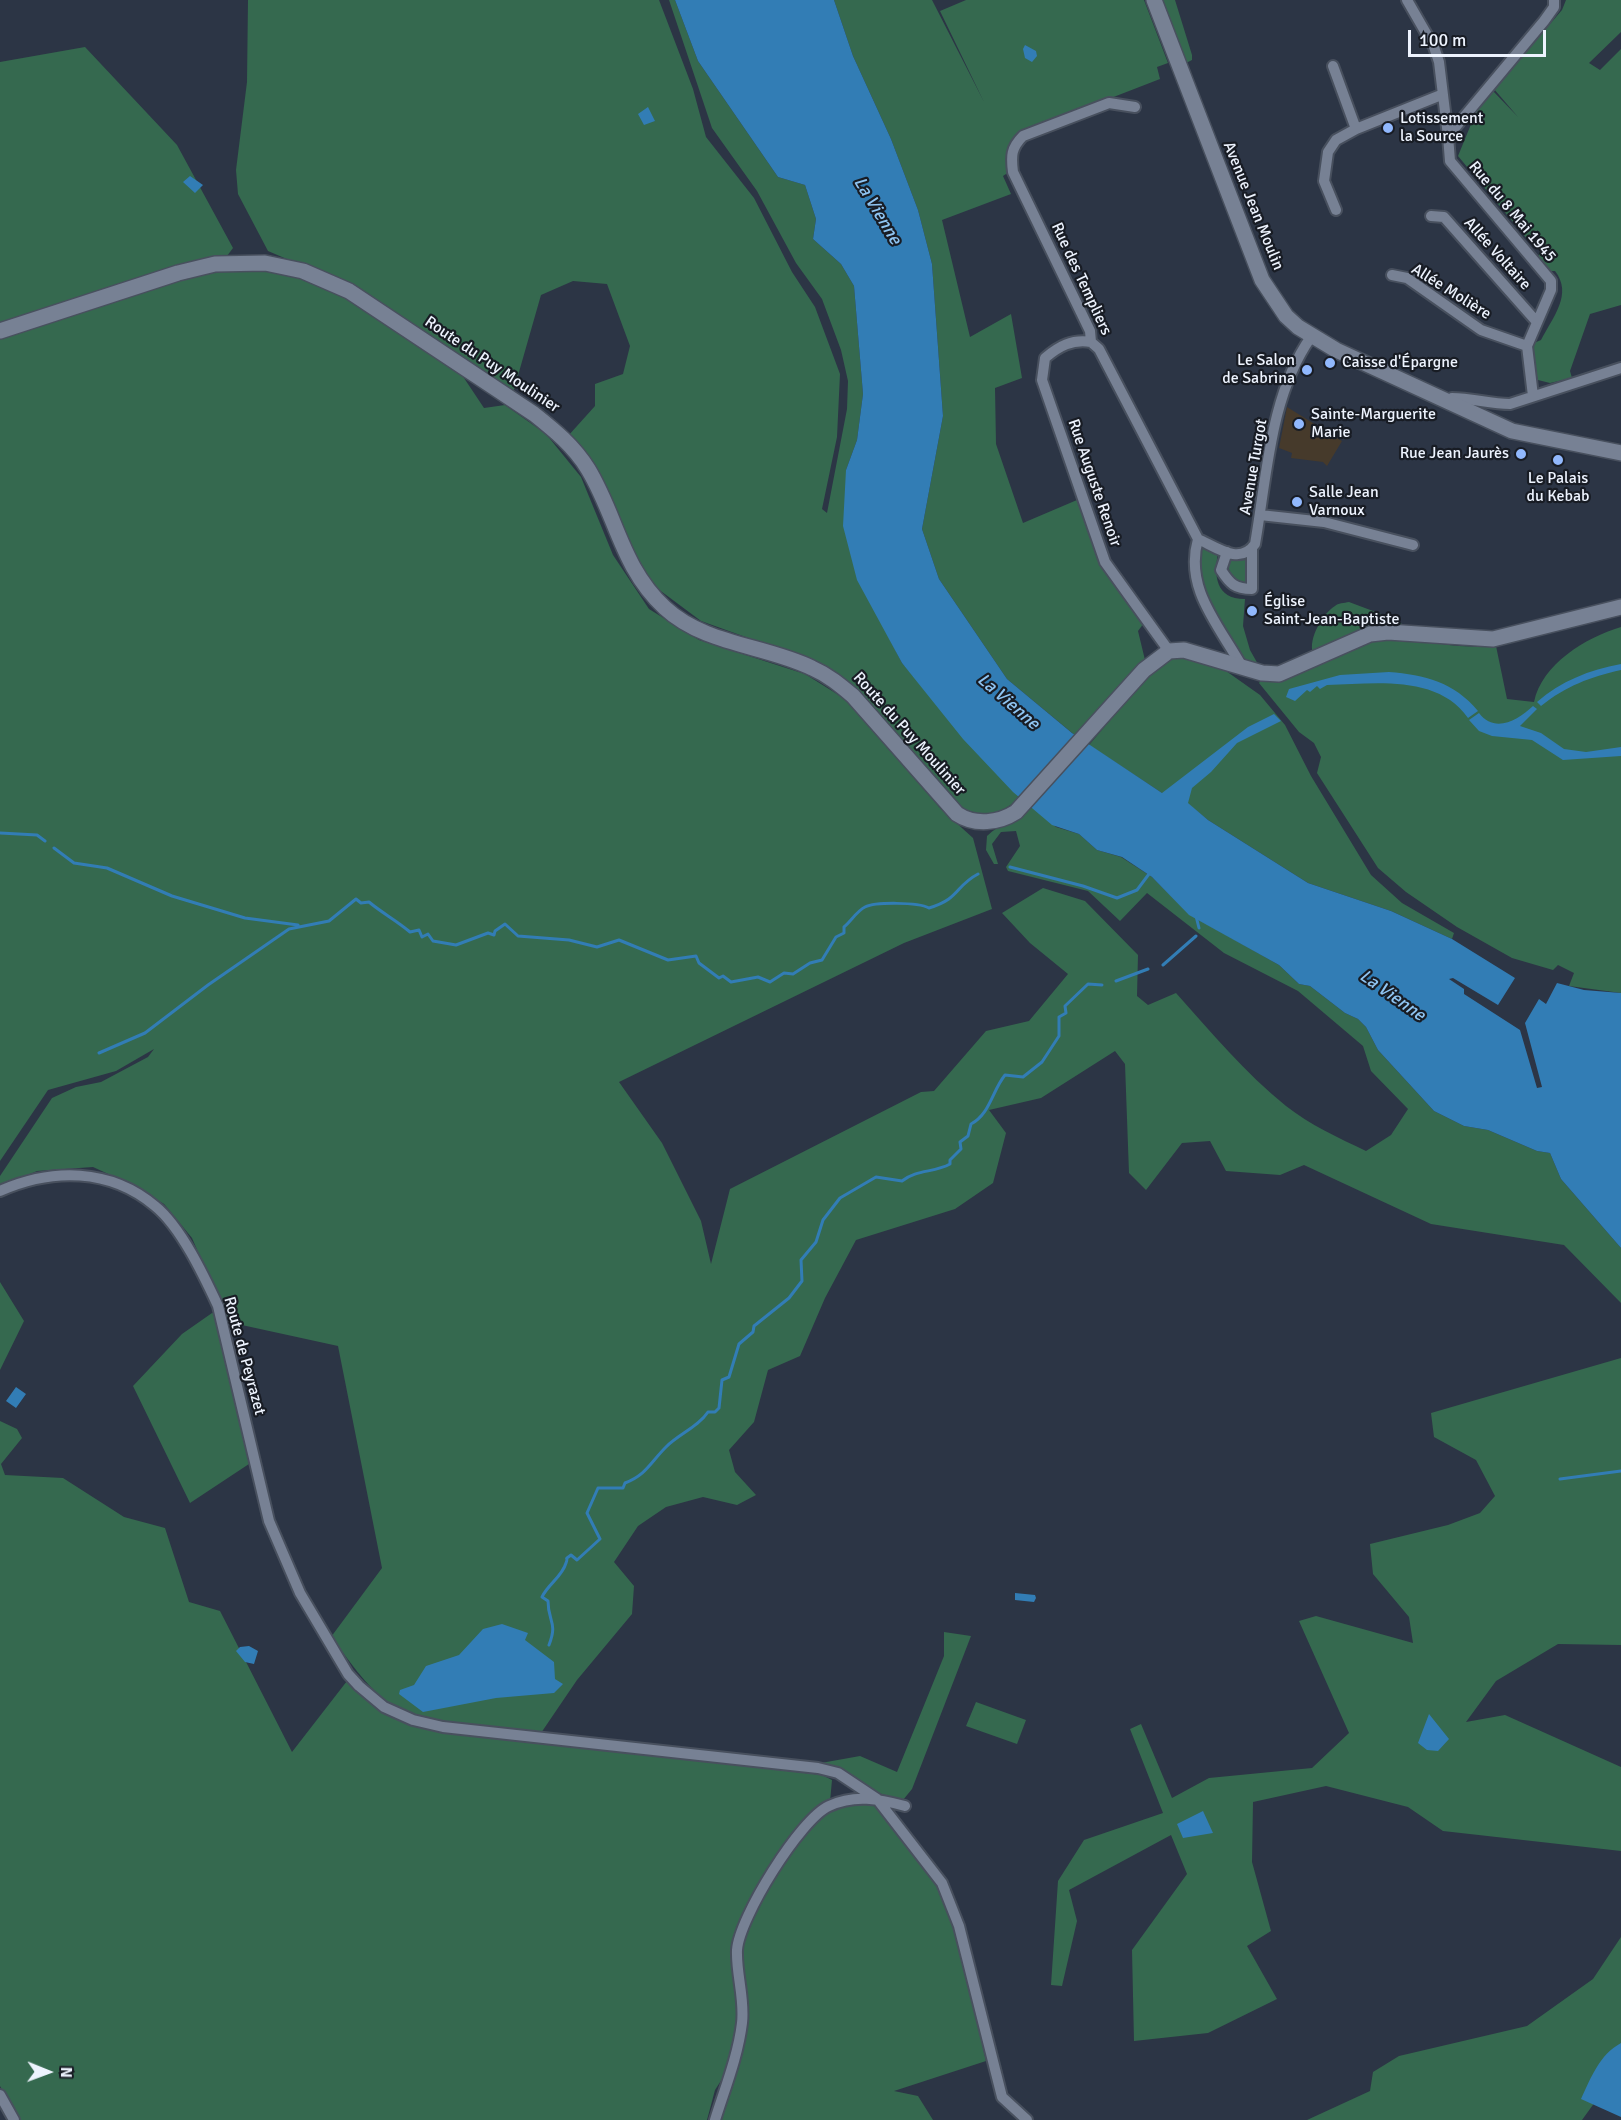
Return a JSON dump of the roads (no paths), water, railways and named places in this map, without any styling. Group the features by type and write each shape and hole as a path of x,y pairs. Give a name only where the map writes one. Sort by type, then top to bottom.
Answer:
{"main road":[{"name":"Avenue Jean Moulin","path":"1154,0 1262,280 1286,316 1311,337 1448,402"},
{"name":"Route du Puy Moulinier","path":"0,331 98,298 215,264 265,263 303,271 328,280 349,291 466,368 560,435 588,469 636,575 667,610 705,632 810,667 835,680 853,696 937,793 964,819 981,822 998,820 1008,817 1023,805 1144,670 1169,651"},
{"path":"1448,402 1512,431 1621,453"},
{"path":"1169,651 1184,650 1262,673 1279,674 1370,634 1388,632 1476,640 1493,639 1621,607"}],"street":[{"path":"1407,0 1434,47 1439,62 1448,135"},
{"path":"1448,135 1554,4"},
{"path":"1333,66 1356,129"},
{"path":"1336,210 1324,181 1324,166 1328,152 1336,140 1356,129 1442,95"},
{"name":"Rue des Templiers","path":"1135,107 1109,103 1023,136 1015,144 1011,155 1013,172 1090,331 1091,342 1100,349 1198,539"},
{"name":"Rue du 8 Mai 1945","path":"1448,135 1450,161 1551,281 1551,290 1527,345 1533,396"},
{"name":"Allée Voltaire","path":"1431,216 1444,217 1536,321"},
{"name":"Allée Molière","path":"1392,275 1407,278 1481,330 1527,345"},
{"name":"Avenue Turgot","path":"1227,552 1221,570 1230,585 1240,589 1252,589 1252,549 1276,423 1284,392 1299,354 1311,337"},
{"name":"Rue Auguste Renoir","path":"1091,342 1073,341 1057,348 1045,358 1042,380 1105,562 1169,651"},
{"path":"1448,402 1452,398 1468,398 1495,404 1510,404 1621,368"},
{"path":"1260,515 1324,522 1413,545"},
{"path":"1241,665 1216,626 1194,574 1193,556 1198,539 1227,552 1243,555 1252,549"},
{"name":"Route de Peyrazet","path":"0,1191 44,1175 70,1174 103,1178 130,1189 156,1206 173,1228 204,1276 218,1306 269,1521 300,1593 348,1674 384,1707 413,1720 443,1727 818,1768 838,1773 877,1799"},
{"path":"715,2120 737,2049 742,2020 737,1948 747,1914 795,1837 827,1806 854,1797 877,1799 905,1806"},
{"path":"877,1799 942,1883 959,1926 1002,2097 1027,2120"},
{"path":"0,2095 14,2120"}],"water":[{"name":"La Vienne","path":"675,0 834,0 853,56 891,139 918,210 932,264 943,416 922,529 939,579 1007,679 1072,733 1162,793 1248,727 1274,714 1281,721 1237,743 1211,772 1192,788 1188,803 1208,820 1308,883 1391,911 1452,939 1515,978 1498,1005 1453,978 1449,979 1464,989 1464,994 1520,1030 1537,1088 1542,1087 1525,1023 1539,999 1546,1004 1557,983 1584,990 1621,993 1621,1248 1561,1179 1550,1153 1537,1151 1488,1130 1464,1126 1434,1111 1378,1050 1366,1027 1358,1019 1345,1013 1310,986 1299,984 1279,965 1189,915 1152,877 1122,857 1097,850 1079,834 1052,825 1013,792 963,739 902,663 857,580 843,526 846,470 857,440 863,394 854,286 841,264 813,239 816,219 805,185 778,177 698,61"},
{"path":"1025,45 1036,51 1037,56 1032,62 1025,58 1023,49"},
{"path":"648,107 655,121 644,125 638,114"},
{"path":"190,176 203,185 195,193 183,182"},
{"path":"1621,664 1621,670 1579,683 1541,706 1537,702 1576,677"},
{"path":"1389,672 1415,675 1438,682 1459,693 1478,711 1468,718 1455,704 1440,694 1422,688 1384,683 1327,685 1320,689 1317,686 1310,692 1307,690 1295,701 1286,697 1289,689 1340,675"},
{"path":"1533,706 1537,709 1520,726 1541,733 1564,749 1586,752 1621,747 1621,756 1563,760 1532,740 1492,736 1479,731 1469,720 1479,713 1492,723 1506,723"},
{"path":"16,1387 26,1394 16,1408 6,1401"},
{"path":"1015,1593 1035,1595 1036,1598 1034,1602 1015,1600"},
{"path":"502,1624 528,1633 525,1640 554,1662 555,1679 563,1684 554,1693 496,1698 423,1712 399,1694 400,1690 414,1685 426,1666 459,1655 483,1629"},
{"path":"249,1646 258,1651 254,1664 245,1662 236,1651 240,1647"},
{"path":"1429,1714 1449,1739 1438,1751 1427,1750 1418,1743"},
{"path":"1203,1811 1213,1833 1183,1838 1177,1824"},
{"path":"1621,2043 1621,2117 1581,2099 1601,2060"}],"waterway":[{"path":"0,833 37,835 45,841"},
{"path":"54,848 74,863 107,868 172,896 245,918 298,925"},
{"path":"1010,867 1083,886 1117,898 1137,890 1149,874"},
{"path":"99,1053 145,1033 208,985 289,929 329,921 356,899 361,903 369,902 410,932 419,930 422,937 428,934 433,941 456,945 488,933 494,935 495,931 505,924 518,936 569,940 597,947 619,940 668,960 696,956 699,963 719,978 723,976 731,982 758,977 770,982 784,973 793,974 810,963 822,960 836,937 844,933 844,927 865,907 897,903 929,908 946,901 978,874"},
{"path":"1196,916 1199,928"},
{"path":"1163,965 1196,936"},
{"path":"1116,981 1148,969"},
{"path":"549,1645 553,1627 548,1601 542,1597 561,1572 567,1558 571,1555 577,1560 600,1539 587,1513 598,1488 623,1488 625,1483 643,1472 671,1442 699,1422 708,1412 715,1412 719,1408 722,1380 729,1377 739,1344 753,1332 754,1326 789,1298 802,1281 801,1260 816,1242 823,1220 840,1198 876,1177 902,1181 950,1164 950,1160 961,1149 960,1142 968,1136 971,1124 987,1108 1005,1075 1023,1077 1042,1062 1059,1036 1059,1017 1066,1013 1065,1006 1088,984 1102,985"},
{"path":"1560,1479 1621,1471"}],"place":[{"name":"Lotissement la Source","path":"1388,128"},
{"name":"Caisse d'Épargne","path":"1330,363"},
{"name":"Le Salon de Sabrina","path":"1307,370"},
{"name":"Sainte-Marguerite Marie","path":"1299,424"},
{"name":"Rue Jean Jaurès","path":"1521,454"},
{"name":"Le Palais du Kebab","path":"1558,460"},
{"name":"Salle Jean Varnoux","path":"1297,502"},
{"name":"Église Saint-Jean-Baptiste","path":"1252,611"}]}
